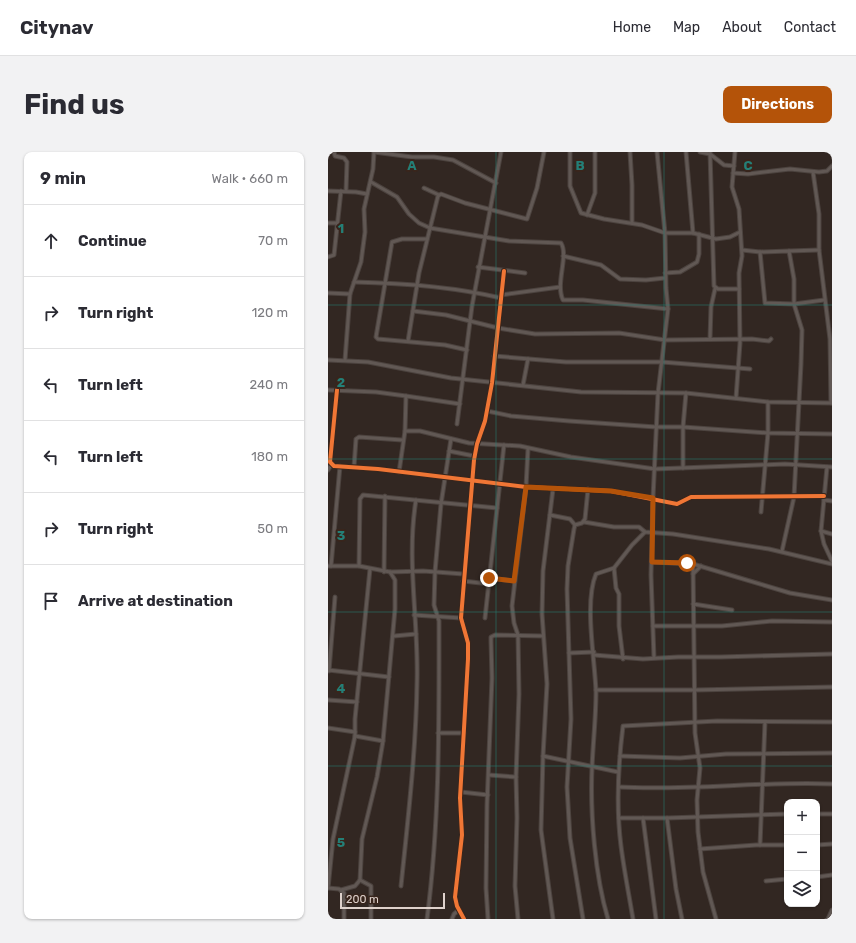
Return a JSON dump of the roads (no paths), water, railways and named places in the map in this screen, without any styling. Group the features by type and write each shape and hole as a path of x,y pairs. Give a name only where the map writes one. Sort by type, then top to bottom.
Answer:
{"street":[{"path":"334,152 335,156 344,158 347,162 346,191"},
{"path":"345,360 350,294 361,262 365,232 364,209 371,182 374,152 453,160 496,183"},
{"path":"457,424 478,267 501,152"},
{"path":"424,188 439,195 490,210 528,219 537,188 544,152"},
{"path":"570,152 571,190 580,211 604,219 632,223 665,233 693,233 714,238 730,237 740,232"},
{"path":"587,214 595,193 595,152"},
{"path":"630,152 632,223"},
{"path":"654,658 652,532 654,469 658,393 668,309 665,278 665,233 657,152"},
{"path":"686,152 693,233"},
{"path":"700,152 710,153 721,164 734,166"},
{"path":"735,152 732,187 738,203 742,250 739,289 740,340 736,398"},
{"path":"710,153 715,288 711,307 710,339"},
{"path":"733,173 748,174 790,169 825,172 832,166"},
{"path":"328,360 345,360 391,366 463,380 581,392 686,393 768,402 831,403 830,339 824,300 819,250 819,214 813,172"},
{"path":"371,182 397,197 409,214 419,223 430,228 525,243 562,244 563,256 560,287 564,300 595,301 668,309"},
{"path":"328,191 346,191 368,194"},
{"path":"328,257 334,255 341,191"},
{"path":"408,341 416,285 439,195"},
{"path":"328,223 337,223"},
{"path":"665,273 680,272 697,262 699,254 699,234"},
{"path":"427,239 402,239 392,242 376,337 445,345 467,350"},
{"path":"742,250 760,252 819,250"},
{"path":"782,551 794,497 799,434 802,330 794,304 794,278 789,250"},
{"path":"760,252 765,303 794,304 824,300"},
{"path":"563,256 584,262 598,263 620,279 646,280 665,278"},
{"path":"478,267 525,273"},
{"path":"464,919 459,910 455,897 462,835 461,792 468,649 461,618 463,574 474,456 487,411 492,383 504,271"},
{"path":"354,282 416,285 501,297 560,287"},
{"path":"715,288 739,289"},
{"path":"328,293 350,294"},
{"path":"413,311 446,316 498,328 535,334 619,334 665,340 752,339 769,342 771,339"},
{"path":"494,356 566,362 662,362 750,369"},
{"path":"523,385 528,359"},
{"path":"328,390 376,392 460,404"},
{"path":"328,470 331,464 337,390"},
{"path":"683,468 682,426 686,393"},
{"path":"399,472 402,440 405,430 406,396"},
{"path":"761,512 768,434 768,402"},
{"path":"487,411 536,418 656,427 682,426 768,434 832,434"},
{"path":"405,430 420,431 477,444 504,445 654,469 765,465 832,467"},
{"path":"354,467 356,439 359,437 402,440"},
{"path":"427,919 434,844 439,754 438,615 434,606 435,572 441,504 451,439"},
{"path":"485,618 504,445"},
{"path":"518,919 515,880 517,818 516,777 519,706 518,635 512,616 514,581 526,487 528,449"},
{"path":"449,451 474,456"},
{"path":"331,464 526,487 588,489 653,498 677,504 692,497 794,497 824,498 832,501"},
{"path":"340,466 330,566 359,566 384,572 413,571 463,574"},
{"path":"827,467 821,531 824,544 832,561"},
{"path":"553,489 543,571 543,636 547,684 541,830 553,919"},
{"path":"584,522 588,489"},
{"path":"359,566 360,499 363,495 385,496 441,504 497,508"},
{"path":"384,572 385,496"},
{"path":"401,886 414,743 417,683 412,530 416,500"},
{"path":"550,515 570,518 575,525 567,574 571,719 568,760 568,823 583,919"},
{"path":"575,525 584,522 614,527 639,527 645,532 782,551 832,564"},
{"path":"821,531 832,534"},
{"path":"608,919 600,878 593,825 592,768 596,690 591,614 594,579 596,574 614,568 632,545 645,532"},
{"path":"652,562 693,564 790,593 832,600"},
{"path":"693,564 695,723 700,768 698,787 700,849 703,872 716,919"},
{"path":"693,574 701,566"},
{"path":"614,568 618,594 623,659"},
{"path":"370,569 357,702 356,736 333,839 328,888 341,890 355,886 360,880 362,839 377,777 383,741 394,636 396,584 390,572"},
{"path":"489,578 514,581"},
{"path":"463,580 489,584"},
{"path":"335,597 329,671 389,677"},
{"path":"693,604 732,610"},
{"path":"414,615 438,615 461,618"},
{"path":"653,626 740,625 772,621 832,622"},
{"path":"394,636 416,634"},
{"path":"488,919 486,888 492,686 491,637 495,635 543,636"},
{"path":"568,653 594,653 623,659 832,654"},
{"path":"596,690 695,690 832,687"},
{"path":"328,700 357,702"},
{"path":"760,844 762,814 762,754 765,722"},
{"path":"633,919 621,846 619,818 618,772 624,725 832,722"},
{"path":"328,728 355,732"},
{"path":"438,733 464,733"},
{"path":"356,736 383,741"},
{"path":"620,756 680,758 698,756 832,753"},
{"path":"543,756 568,760 592,768 618,772"},
{"path":"489,775 516,777"},
{"path":"618,787 832,784"},
{"path":"461,792 488,795"},
{"path":"619,818 784,814"},
{"path":"820,814 832,814"},
{"path":"643,818 656,919"},
{"path":"667,818 675,882 682,919"},
{"path":"700,849 760,844 784,845"},
{"path":"820,845 832,844"},
{"path":"820,877 832,875"},
{"path":"766,882 784,879"},
{"path":"360,880 371,886 371,919"},
{"path":"341,890 345,896 344,919"},
{"path":"452,919 454,914 459,910"},
{"path":"828,919 832,910"}]}
